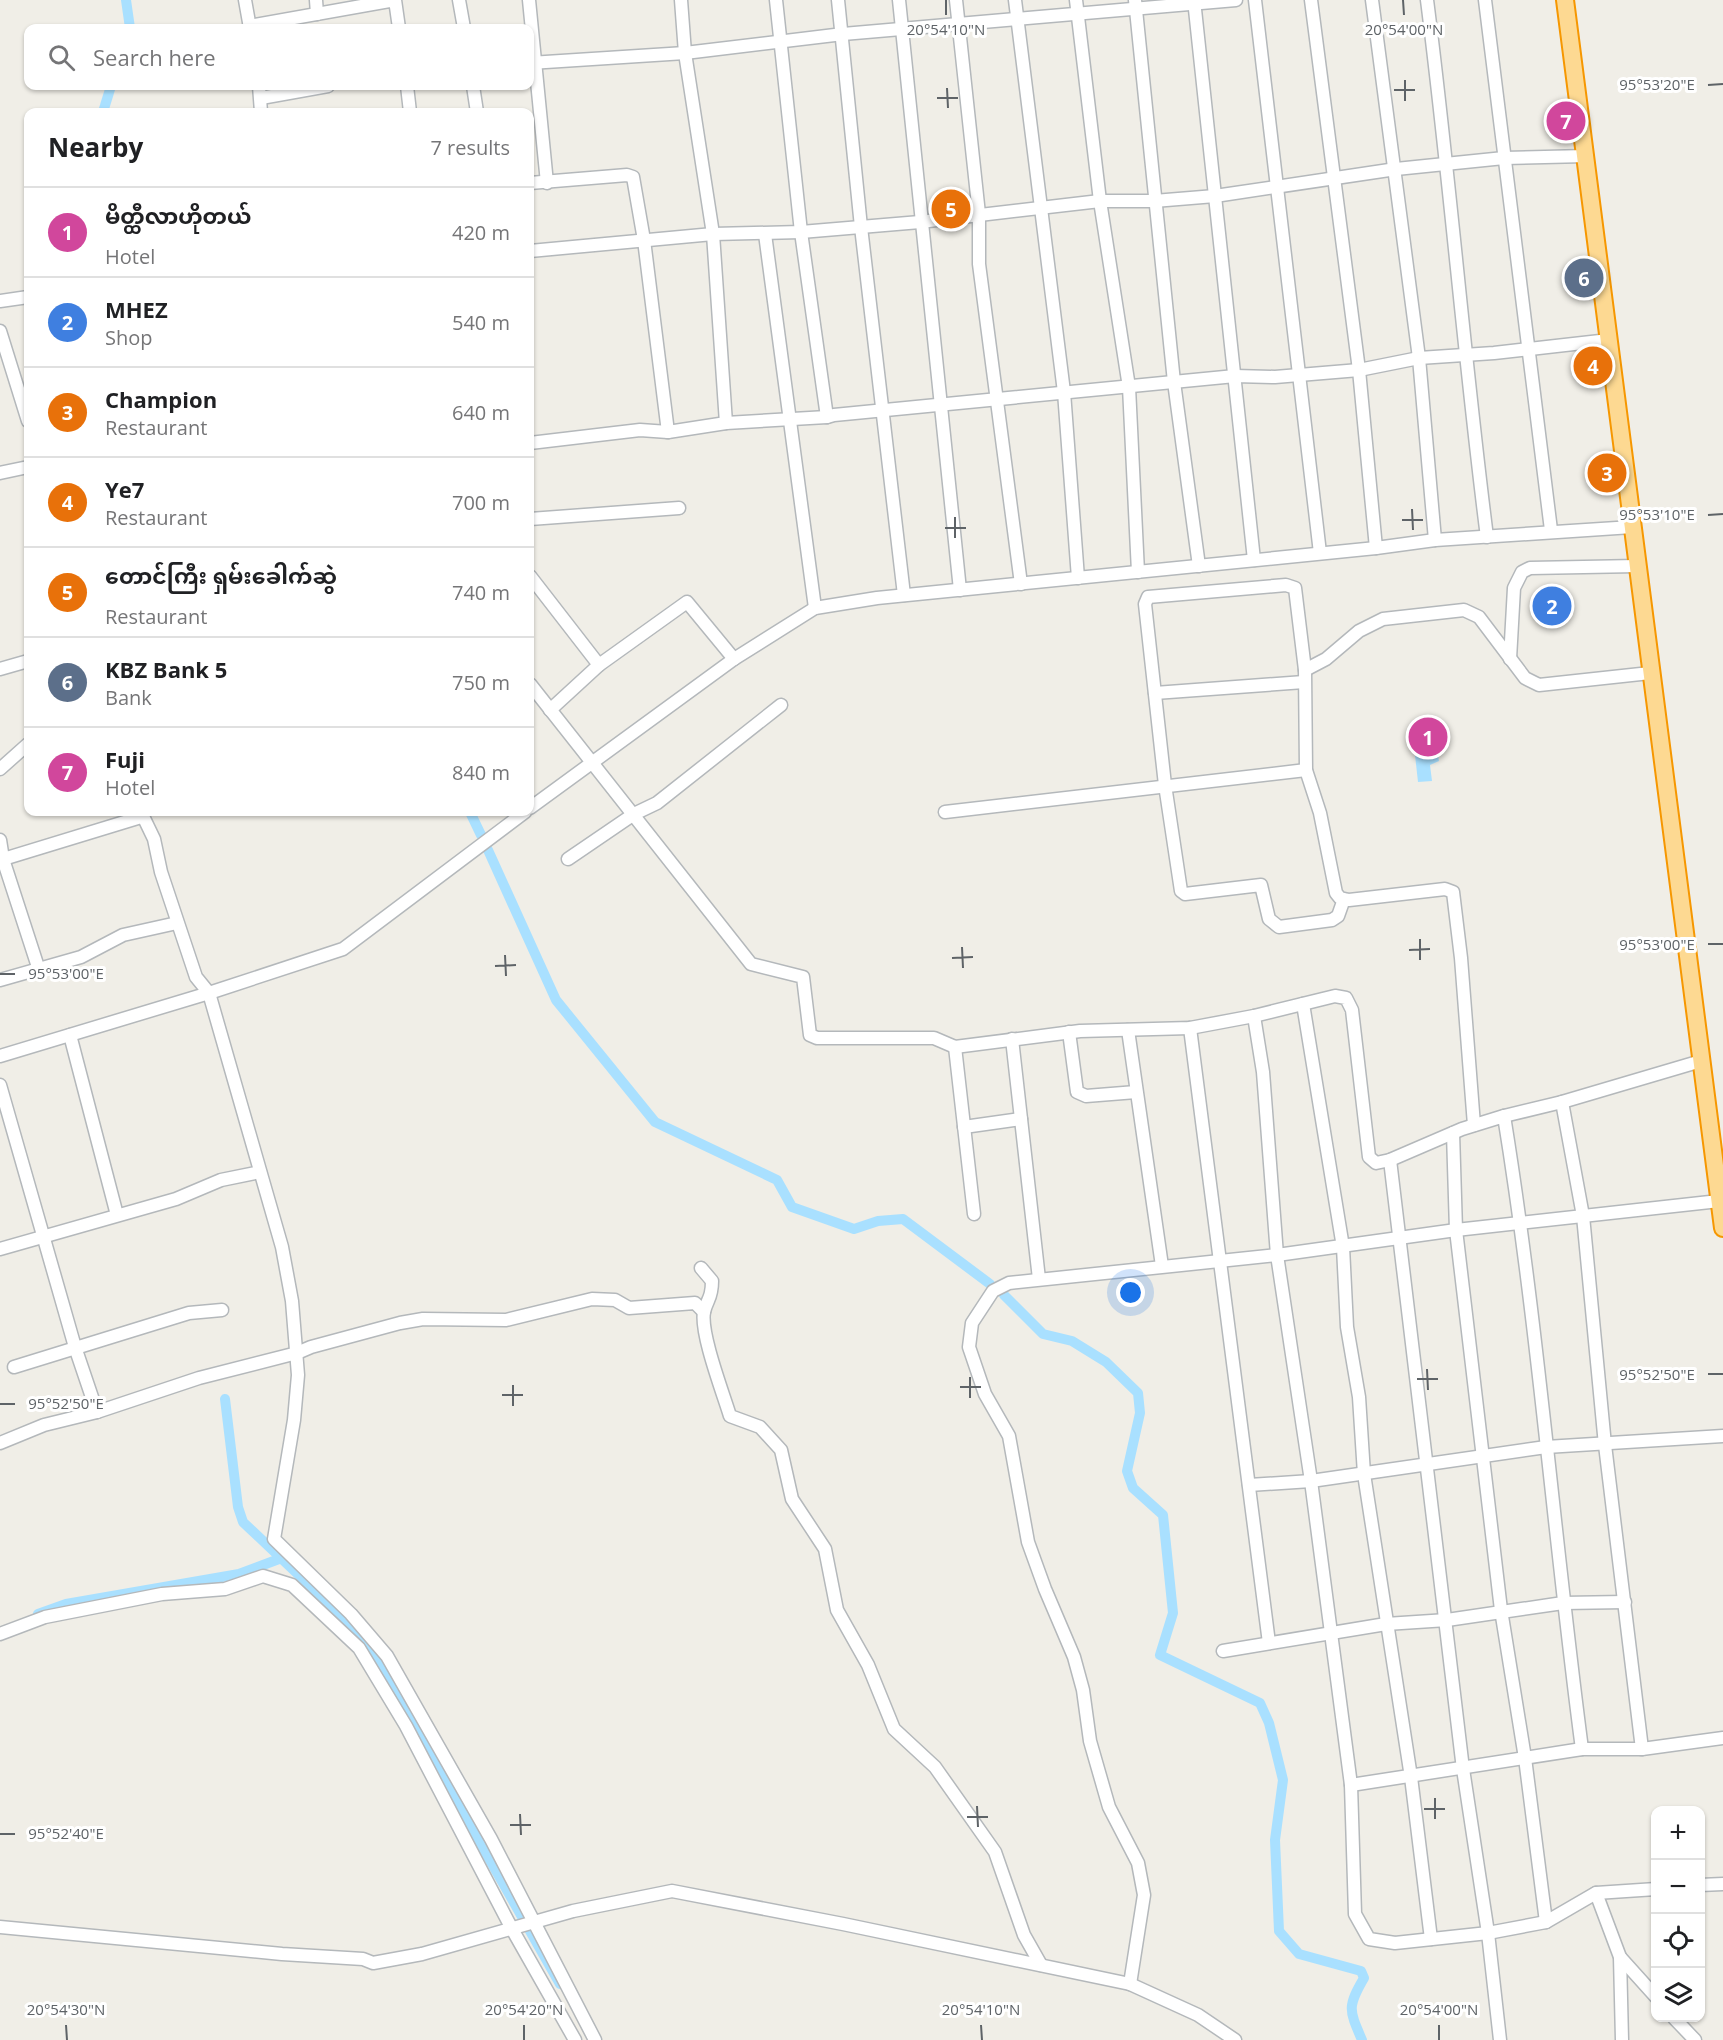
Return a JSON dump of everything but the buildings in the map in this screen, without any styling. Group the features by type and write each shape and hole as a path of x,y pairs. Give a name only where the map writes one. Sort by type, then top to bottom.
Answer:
{"highway":[{"path":"1565,0 1723,1228"}],"street":[{"path":"246,0 249,24"},
{"path":"316,0 317,14"},
{"path":"265,24 395,0 398,24"},
{"path":"459,0 463,24"},
{"path":"529,0 530,24"},
{"path":"681,0 686,53 712,234 726,423"},
{"path":"776,0 801,232 826,417"},
{"path":"838,0 861,226 904,596"},
{"path":"899,0 920,222 960,590"},
{"path":"956,0 979,214 979,264 1021,584"},
{"path":"1015,0 1064,392 1078,578"},
{"path":"1076,0 1100,201 1129,387 1138,572"},
{"path":"534,63 686,53 843,34 1078,15 1136,5 1236,0"},
{"path":"1255,0 1320,553"},
{"path":"1311,0 1359,370 1376,548"},
{"path":"1372,0 1419,358 1435,540"},
{"path":"1427,0 1448,165 1464,356 1486,537"},
{"path":"1485,0 1551,531"},
{"path":"1194,2 1254,560"},
{"path":"1136,5 1174,382 1199,566"},
{"path":"534,79 547,183"},
{"path":"261,108 260,92 283,90"},
{"path":"407,90 409,108"},
{"path":"474,90 476,108"},
{"path":"534,251 712,234 801,232 920,222 1100,201 1154,201 1215,196 1396,169 1504,158 1586,156"},
{"path":"534,183 627,175 633,177 644,240 668,432"},
{"path":"765,234 788,420 815,608"},
{"path":"0,301 24,298"},
{"path":"0,331 24,408"},
{"path":"534,443 640,430 668,432 726,423 826,417 1235,376 1300,375 1359,370 1419,358 1464,356 1609,340"},
{"path":"0,473 24,468"},
{"path":"534,519 679,508"},
{"path":"534,805 734,659 815,608 904,596 1435,540 1632,527"},
{"path":"1510,659 1514,588 1522,572 1530,568 1637,566"},
{"path":"534,581 599,665"},
{"path":"1344,899 1338,916 1332,920 1279,927 1269,919 1261,885 1185,894 1179,883 1165,785 1145,604 1148,597 1293,585 1304,676 1306,770 1320,813 1336,893 1344,899 1445,889 1453,892 1461,958 1474,1125"},
{"path":"550,710 599,665 687,602 734,659"},
{"path":"1155,693 1304,676 1359,631 1383,619 1464,610 1479,618 1528,682 1539,685 1650,673"},
{"path":"0,669 24,662"},
{"path":"534,689 752,964 803,977 810,1035 818,1038 934,1038 955,1047 1069,1032 1190,1028 1254,1016 1335,996 1346,998 1352,1010 1369,1157 1376,1163 1390,1160 1474,1125 1701,1061"},
{"path":"568,859 634,814 657,803 781,705"},
{"path":"0,770 24,748"},
{"path":"945,812 1306,770"},
{"path":"2,859 135,816"},
{"path":"142,816 154,839 161,872 195,977 209,993 282,1246 297,1353 294,1420 274,1539 351,1614 387,1656 595,2040"},
{"path":"0,1056 209,993 343,949 520,816"},
{"path":"0,840 2,859 38,967"},
{"path":"0,980 38,967 81,957 123,936 177,923"},
{"path":"1303,1004 1343,1247 1347,1327 1359,1397 1364,1474 1373,1519 1386,1624 1412,1777 1431,1939"},
{"path":"1254,1016 1263,1072 1277,1255 1311,1481 1351,1785 1355,1914 1369,1939 1395,1943 1488,1933 1546,1922 1596,1893 1651,1888"},
{"path":"1190,1028 1269,1643"},
{"path":"1128,1030 1162,1266"},
{"path":"1069,1032 1077,1092 1086,1096 1136,1092"},
{"path":"70,1035 117,1215"},
{"path":"1012,1038 1039,1280"},
{"path":"955,1047 975,1215"},
{"path":"0,1085 42,1236 97,1412"},
{"path":"1562,1102 1583,1216 1605,1445 1642,1749"},
{"path":"1504,1116 1522,1224 1563,1603 1582,1749"},
{"path":"964,1127 1021,1119"},
{"path":"1453,1133 1456,1230 1485,1458 1501,1610 1525,1758 1546,1922"},
{"path":"1390,1160 1398,1238 1429,1466 1463,1769 1488,1933 1500,2040"},
{"path":"0,1249 176,1198 221,1180 260,1172"},
{"path":"1130,1984 1144,1895 1138,1863 1109,1807 1090,1741 1083,1690 1074,1657 1028,1542 1009,1436 985,1394 969,1347 972,1323 993,1291 1010,1283 1277,1255 1456,1230 1719,1201"},
{"path":"701,1268 712,1281 712,1297 704,1312 710,1354 730,1416 759,1427 781,1450 792,1499 825,1549 837,1610 868,1665 894,1729 935,1767 995,1852 1024,1935 1041,1965"},
{"path":"0,1443 44,1425 97,1412 199,1378 400,1323 423,1319 506,1320 592,1299 615,1300 629,1308 695,1303 704,1312"},
{"path":"14,1367 189,1312 222,1310"},
{"path":"1249,1485 1311,1481 1429,1466 1546,1447 1723,1436"},
{"path":"0,1634 45,1617 162,1594 225,1589 263,1576 292,1585 359,1648 406,1726 575,2040"},
{"path":"1223,1651 1386,1624 1447,1620 1501,1610 1563,1603 1624,1602"},
{"path":"1351,1785 1582,1749 1642,1749 1723,1738"},
{"path":"1705,1885 1723,1884"},
{"path":"0,1927 282,1954 363,1959 374,1963 442,1949 533,1922 672,1891 1130,1984 1198,2015 1235,2040"},
{"path":"1596,1893 1620,1957 1622,2040"},
{"path":"1620,1957 1651,1991"},
{"path":"1678,2022 1695,2040"}],"water":[{"path":"1427,736 1429,751 1437,751 1439,761 1430,765 1432,781 1418,782 1413,737"}],"waterway":[{"path":"126,0 129,24"},
{"path":"104,108 110,90"},
{"path":"472,816 481,835"},
{"path":"488,850 556,1000 655,1122 777,1180 792,1207 854,1229 878,1221 903,1219 990,1284"},
{"path":"1004,1295 1043,1334 1072,1341 1106,1362 1138,1393 1140,1413 1127,1471 1133,1488 1163,1515 1173,1613 1160,1655 1260,1703 1269,1723 1283,1780 1275,1840 1279,1931 1299,1954 1361,1971 1364,1978 1352,2002 1352,2015 1362,2040"},
{"path":"225,1399 238,1507 243,1522 363,1636 560,1984"},
{"path":"38,1614 66,1604 239,1574 279,1559"}],"place":[{"name":"Fuji","path":"1566,121"},
{"name":"တောင်ကြီး ရှမ်းခေါက်ဆွဲ","path":"951,209"},
{"name":"KBZ Bank 5","path":"1584,278"},
{"name":"Ye7","path":"1593,366"},
{"name":"Champion","path":"1607,473"},
{"name":"MHEZ","path":"1552,606"},
{"name":"မိတ္ထီလာဟိုတယ်","path":"1428,737"}]}
